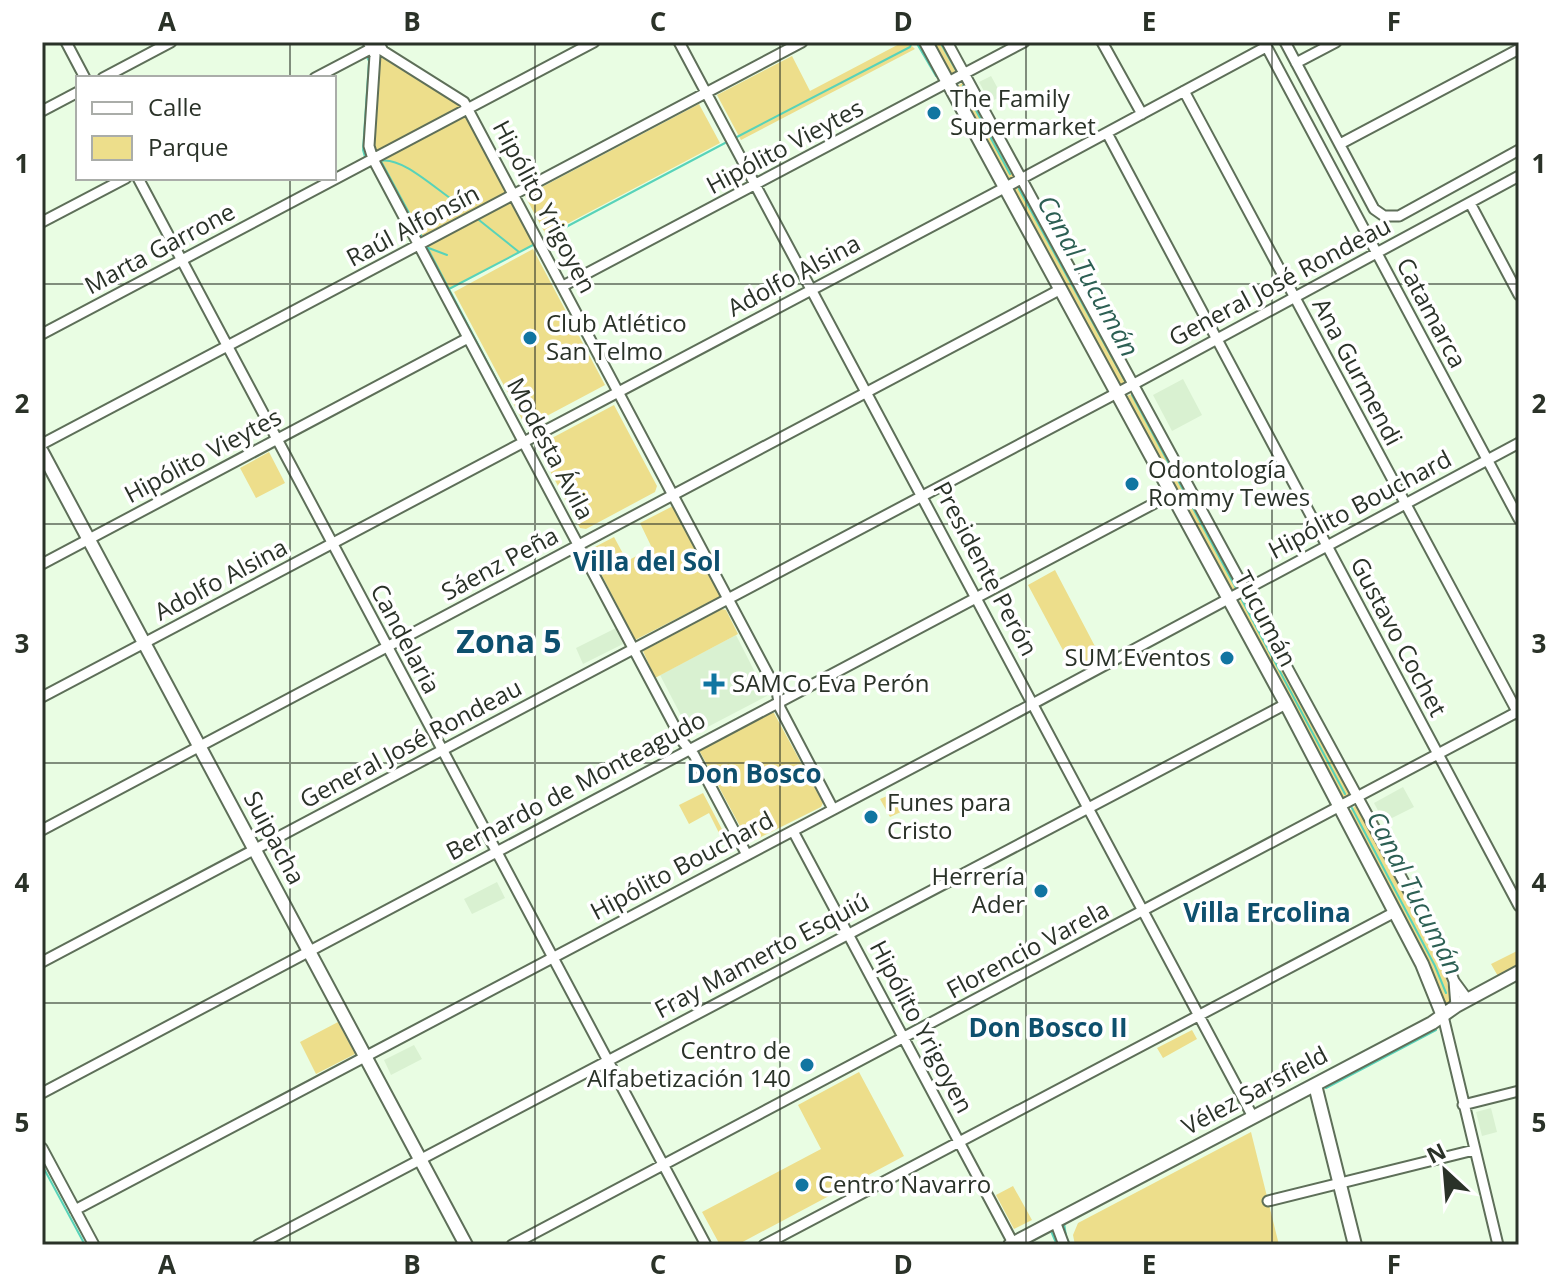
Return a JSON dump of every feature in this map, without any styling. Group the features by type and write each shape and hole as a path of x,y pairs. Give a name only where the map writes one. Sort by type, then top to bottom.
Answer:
{"main road":[{"name":"Tucumán","path":"926,42 1286,704 1431,983 1443,1016"},
{"name":"Suipacha","path":"42,452 466,1245"},
{"name":"Vélez Sarsfield","path":"1011,1244 1315,1085 1519,972"},
{"path":"1315,1085 1355,1245"}],"street":[{"path":"66,42 84,76"},
{"path":"107,76 171,42"},
{"name":"Marta Garrone","path":"336,178 594,42"},
{"name":"Presidente Perón","path":"679,42 1253,1117"},
{"name":"Raúl Alfonsín","path":"42,444 802,42"},
{"name":"Tucumán","path":"947,42 1444,956 1454,981 1468,1000"},
{"name":"Hipólito Vieytes","path":"563,286 1024,42"},
{"path":"1102,42 1142,114"},
{"path":"1285,42 1379,214 1390,218 1399,216 1519,150"},
{"path":"1296,63 1336,42"},
{"path":"319,76 376,44"},
{"name":"Hipólito Yrigoyen","path":"376,44 455,95 468,109 729,598 833,809"},
{"name":"Modesta Ávila","path":"376,44 369,146 373,159 633,648 747,855"},
{"name":"Adolfo Alsina","path":"42,697 1023,178 1265,44"},
{"name":"Catamarca","path":"1265,44 1519,519"},
{"path":"1340,144 1519,49"},
{"name":"Ana Gurmendi","path":"1184,91 1518,712"},
{"path":"42,111 76,93"},
{"name":"Gustavo Cochet","path":"1107,133 1519,906"},
{"name":"General José Rondeau","path":"42,962 1134,384 1519,176"},
{"path":"42,222 122,180"},
{"name":"Candelaria","path":"139,180 706,1245"},
{"name":"Marta Garrone","path":"42,334 333,180"},
{"path":"1470,203 1519,295"},
{"name":"Sáenz Peña","path":"42,830 1061,289"},
{"name":"Hipólito Vieytes","path":"42,564 468,338"},
{"name":"Hipólito Bouchard","path":"75,1210 1519,443"},
{"name":"Bernardo de Monteagudo","path":"42,1093 1172,494"},
{"name":"Fray Mamerto Esquiú","path":"258,1245 1286,704"},
{"name":"Florencio Varela","path":"512,1245 1518,712"},
{"name":"Hipólito Yrigoyen","path":"793,831 1011,1244"},
{"path":"764,1245 1395,912"},
{"name":"Tucumán","path":"1454,981 1456,1006"},
{"name":"Tucumán","path":"1443,1016 1498,1245"},
{"path":"1463,1105 1519,1091"},
{"path":"42,1148 94,1245"},
{"path":"1268,1201 1474,1150"},
{"path":"1055,1221 1064,1245"}],"shaded area":[{"path":"991,76 1002,96 990,102 979,82"},
{"path":"1183,379 1202,415 1172,431 1153,395"},
{"path":"616,628 623,644 583,664 576,648"},
{"name":"SAMCo Eva Perón","path":"736,635 767,696 698,732 688,729 660,675"},
{"path":"1403,787 1414,807 1384,822 1374,803"},
{"path":"497,882 505,898 472,914 464,899"},
{"path":"414,1045 422,1059 391,1075 384,1060"},
{"path":"1491,1108 1497,1132 1482,1136 1476,1112"}],"green space":[{"path":"908,42 915,49 741,140 717,95 792,56 810,91"},
{"path":"931,42 945,42 960,72 952,77"},
{"path":"379,56 462,107 377,155 372,151"},
{"path":"964,82 1016,175 1011,180 958,89"},
{"path":"699,104 720,143 546,235 525,196"},
{"path":"468,109 540,241 443,292 373,159"},
{"path":"1022,185 1128,376 1125,385 1117,383 1014,190"},
{"name":"Club Atlético San Telmo","path":"533,249 605,385 526,427 454,292"},
{"path":"1134,393 1239,588 1232,590 1228,585 1127,400 1127,396"},
{"name":"Club Atlético San Telmo","path":"614,405 657,486 655,492 586,529 580,528 537,446"},
{"path":"269,452 285,483 256,498 240,468"},
{"path":"673,506 721,596 635,640 589,550 614,537 627,561 652,548 640,523"},
{"path":"1055,570 1099,654 1073,669 1028,585"},
{"path":"1245,597 1350,792 1349,798 1342,797 1337,791 1239,606 1240,599"},
{"path":"722,609 726,610 738,634 655,678 643,651"},
{"path":"770,712 774,713 823,803 821,807 749,843 699,750"},
{"path":"703,793 724,833 720,835 709,813 689,824 679,805"},
{"path":"894,793 903,811 890,817 880,799"},
{"path":"1355,806 1362,813 1440,955 1452,1002 1447,1005 1398,902 1351,814"},
{"path":"1519,950 1519,967 1499,978 1491,964"},
{"path":"338,1022 355,1054 316,1074 300,1042"},
{"path":"1192,1030 1197,1039 1163,1058 1157,1048"},
{"name":"Centro Navarro","path":"859,1072 904,1156 737,1245 720,1245 702,1212 821,1149 798,1105"},
{"path":"1251,1132 1279,1245 1075,1245 1073,1235 1078,1223"},
{"path":"1013,1186 1032,1220 1014,1229 996,1195"}],"waterway":[{"path":"735,138 910,47 912,42"},
{"name":"Canal Tucumán","path":"916,42 936,76"},
{"name":"Canal Tucumán","path":"940,42 957,72"},
{"path":"365,157 367,57"},
{"name":"Canal Tucumán","path":"963,86 1010,174"},
{"path":"547,237 725,143"},
{"path":"380,161 400,164 467,209"},
{"path":"382,163 422,237"},
{"name":"Canal Tucumán","path":"1019,189 1125,381"},
{"path":"479,220 519,252"},
{"path":"449,289 533,245"},
{"path":"426,247 447,255"},
{"path":"428,249 525,434"},
{"name":"Canal Tucumán","path":"1132,395 1236,588"},
{"name":"Canal Tucumán","path":"1242,600 1345,794"},
{"name":"Canal Tucumán","path":"1352,808 1435,966 1446,993"},
{"path":"1326,1088 1436,1030"},
{"path":"42,1165 85,1245"},
{"path":"1064,1223 1066,1236"},
{"path":"1051,1231 1057,1245"}],"place":[{"name":"The Family Supermarket","path":"934,113"},
{"name":"Club Atlético San Telmo","path":"530,338"},
{"name":"Odontología Rommy Tewes","path":"1132,484"},
{"name":"SUM Eventos","path":"1227,658"},
{"name":"SAMCo Eva Perón","path":"714,684"},
{"name":"Funes para Cristo","path":"871,817"},
{"name":"Herrería Ader","path":"1041,891"},
{"name":"Centro de Alfabetización 140","path":"807,1065"},
{"name":"Centro Navarro","path":"802,1185"}],"district":[{"name":"Villa del Sol","path":"647,562"},
{"name":"Zona 5","path":"509,642"},
{"name":"Don Bosco","path":"754,774"},
{"name":"Villa Ercolina","path":"1267,913"},
{"name":"Don Bosco II","path":"1048,1028"}]}
